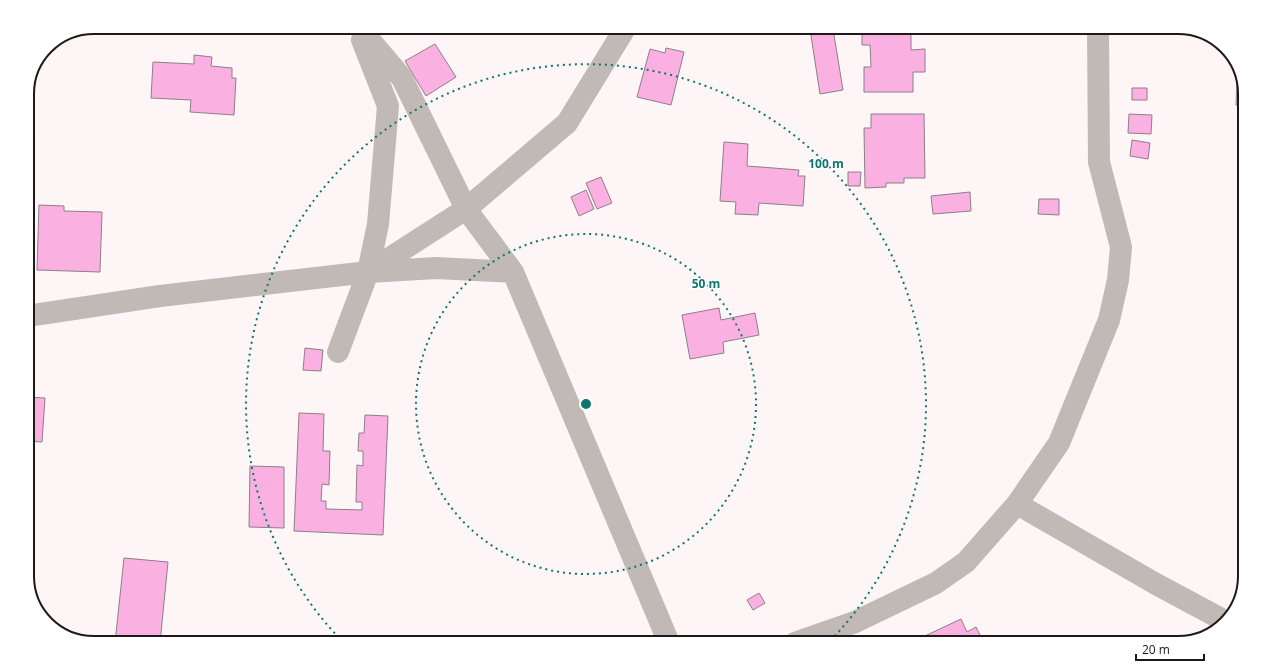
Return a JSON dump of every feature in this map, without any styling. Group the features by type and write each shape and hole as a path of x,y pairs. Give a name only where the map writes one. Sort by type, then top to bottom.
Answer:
{"street":[{"path":"338,352 368,272 378,224 388,106 359,34"},
{"path":"365,34 402,78 466,209 513,272 666,636"},
{"path":"368,272 466,209 567,122 622,34"},
{"path":"815,636 855,622 936,583 966,562 1017,504 1059,442 1109,320 1118,280 1121,247 1099,162 1098,34"},
{"path":"34,315 160,296 368,272 436,268 513,272"},
{"path":"1017,504 1219,619"}],"building":[{"path":"811,34 834,34 843,90 820,94"},
{"path":"862,34 911,34 911,50 925,49 925,72 913,72 913,92 864,92 864,67 871,67 870,45 862,45"},
{"path":"435,44 456,77 426,96 405,61"},
{"path":"666,48 684,52 671,105 637,97 650,49 665,53"},
{"path":"194,55 212,57 211,66 232,68 232,78 236,78 234,115 190,112 191,100 151,98 153,62 194,64"},
{"path":"1237,83 1237,83 1238,105 1236,105"},
{"path":"1132,88 1147,88 1147,100 1132,100"},
{"path":"871,114 924,114 925,178 904,178 904,183 886,183 886,187 865,188 864,128 871,128"},
{"path":"1129,114 1152,115 1151,134 1128,133"},
{"path":"1132,140 1150,143 1148,159 1130,156"},
{"path":"724,142 748,144 747,166 799,170 798,176 805,176 803,206 759,203 758,215 735,214 736,202 720,201"},
{"path":"848,172 861,172 860,186 848,186"},
{"path":"601,177 612,203 597,209 586,183"},
{"path":"586,190 594,209 579,216 571,197"},
{"path":"970,192 971,211 933,214 931,196"},
{"path":"1039,199 1059,199 1059,215 1038,214"},
{"path":"39,205 64,206 64,211 102,212 100,272 37,270"},
{"path":"719,308 721,320 755,313 759,335 723,342 724,353 690,359 682,315"},
{"path":"305,348 323,350 321,371 303,370"},
{"path":"34,397 45,398 42,442 34,441"},
{"path":"299,413 324,414 323,451 330,451 329,485 322,484 321,501 326,501 326,509 362,510 362,502 356,502 357,465 363,466 363,451 358,451 359,433 364,433 365,415 388,416 383,535 294,531"},
{"path":"250,466 284,467 284,528 249,527"},
{"path":"124,558 168,562 161,636 116,636"},
{"path":"759,593 765,603 753,610 747,600"},
{"path":"961,619 967,632 976,627 980,636 925,636"}]}
